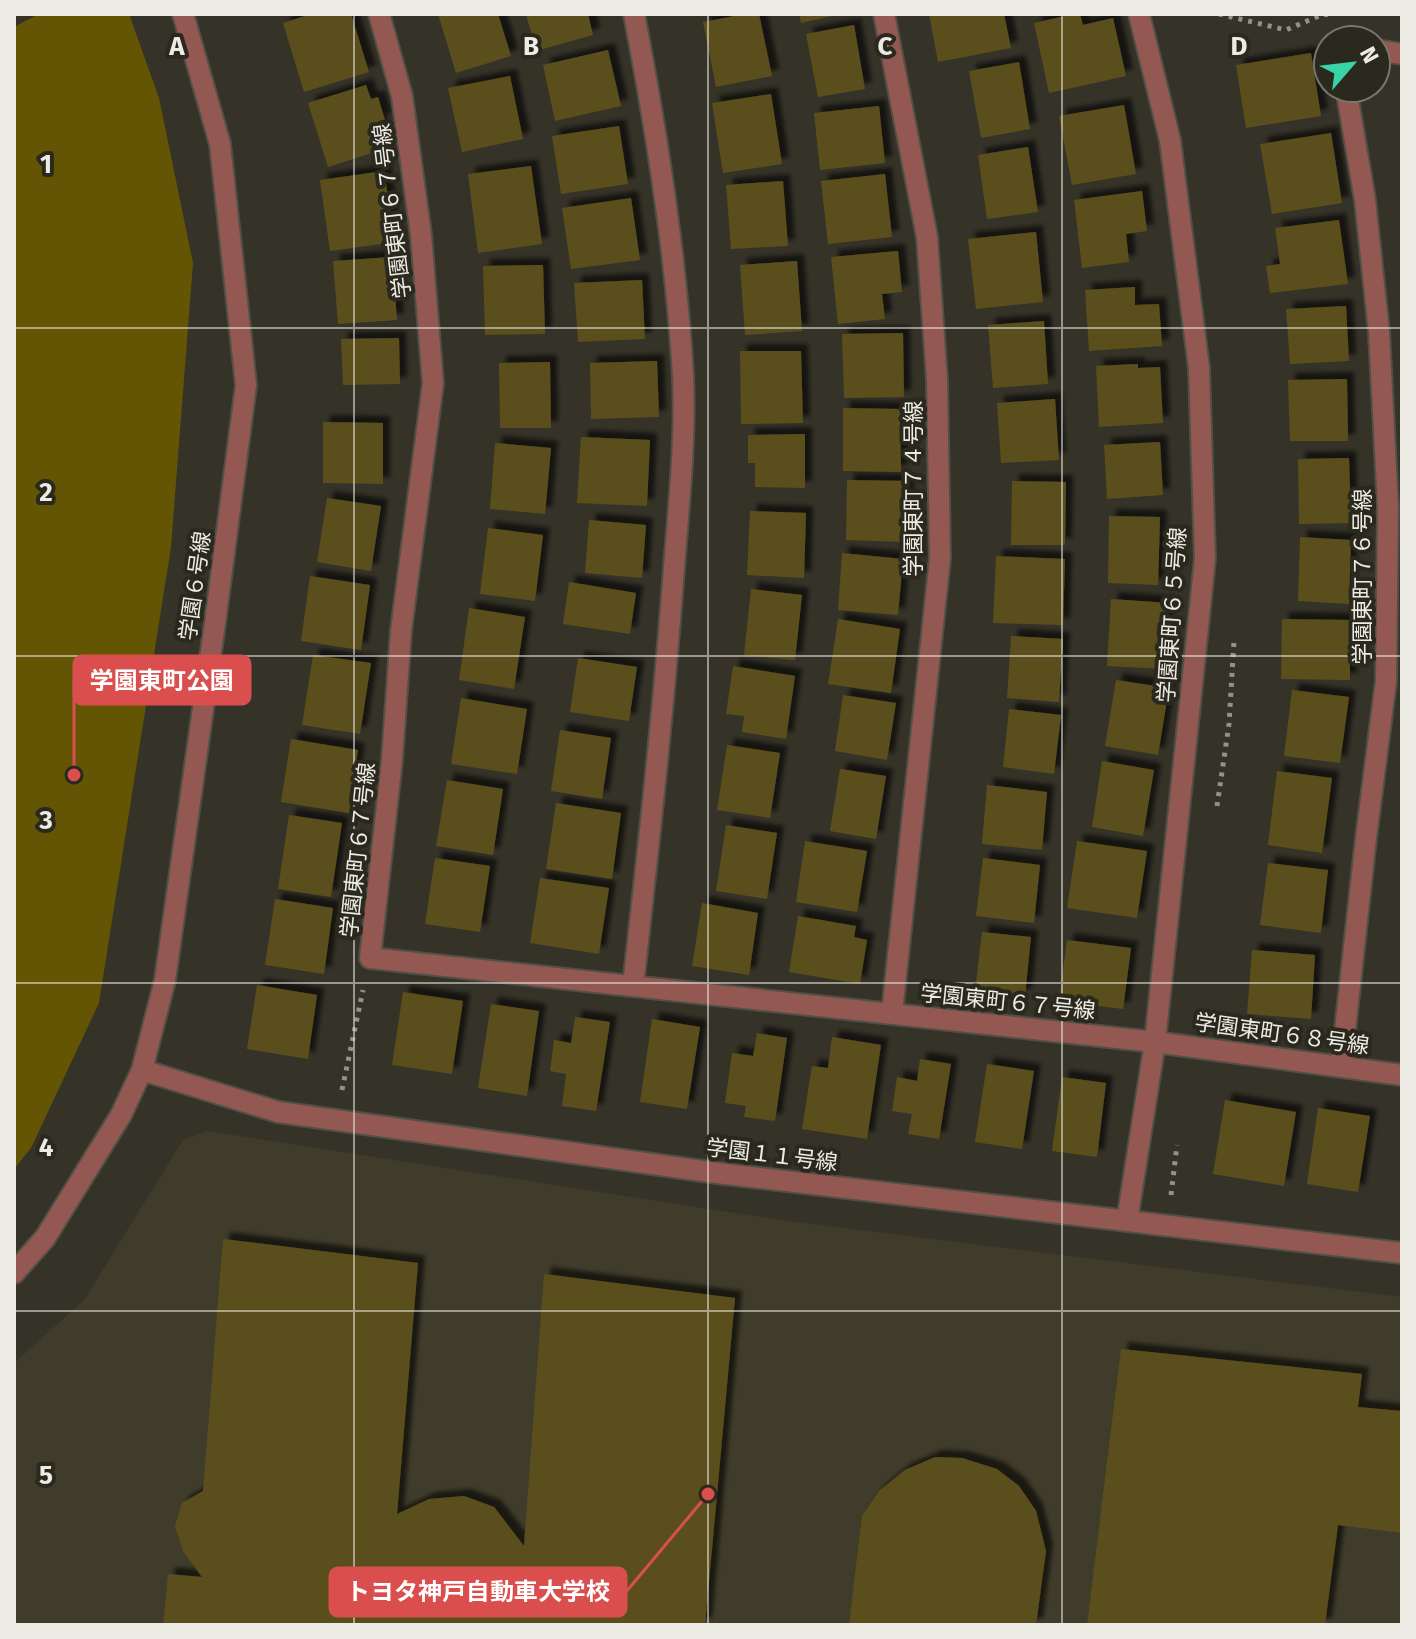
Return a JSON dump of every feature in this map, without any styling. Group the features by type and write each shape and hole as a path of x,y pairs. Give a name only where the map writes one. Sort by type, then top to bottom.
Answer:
{"street":[{"name":"学園６号線","path":"14,1273 45,1238 121,1115 142,1070 165,980 246,385 220,144 183,14"},
{"name":"学園東町６７号線","path":"379,14 402,96 421,235 433,383 401,631 392,760 370,958 1155,1042"},
{"path":"633,986 671,614 680,484 683,377 653,112 634,14"},
{"name":"学園東町７４号線","path":"884,14 927,237 937,380 940,558 892,1013"},
{"name":"学園東町６５号線","path":"1127,1221 1155,1042 1205,559 1198,352 1170,140 1139,14"},
{"name":"学園東町７６号線","path":"1341,1067 1386,681 1388,508 1379,332 1365,200 1349,104"},
{"name":"学園東町６８号線","path":"1155,1042 1402,1075"},
{"name":"学園１１号線","path":"142,1070 278,1112 717,1173 1402,1253"}],"path":[{"path":"1219,14 1286,30 1330,14"},
{"path":"335,1120 370,958"}],"shaded area":[{"path":"39,14 129,14 159,98 193,263 171,547 99,1003 31,1148 14,1169 14,27"},
{"path":"208,1131 787,1221 1402,1297 1402,1625 14,1625 14,1363 84,1300 183,1140"}],"building":[{"path":"311,14 351,14 369,72 304,92 283,23"},
{"path":"438,14 498,14 511,56 456,73"},
{"path":"526,14 588,14 593,35 536,51"},
{"path":"759,14 772,76 716,87 703,22"},
{"path":"799,14 835,14 836,15 801,23"},
{"path":"929,14 1004,14 1011,48 938,62"},
{"path":"1080,14 1083,25 1113,18 1126,76 1049,93 1034,23"},
{"path":"854,25 865,89 818,97 806,34"},
{"path":"608,50 621,106 555,121 543,65"},
{"path":"1311,53 1312,104 1319,104 1321,116 1246,128 1236,65"},
{"path":"1019,62 1030,129 981,138 969,71"},
{"path":"510,76 523,139 462,152 448,88"},
{"path":"366,85 371,99 378,97 385,120 379,121 387,148 328,167 308,103"},
{"path":"771,94 782,164 723,173 712,103"},
{"path":"1124,105 1136,174 1072,185 1059,116"},
{"path":"879,106 885,163 820,170 814,113"},
{"path":"619,126 628,184 561,194 552,136"},
{"path":"1331,133 1342,203 1272,214 1260,144"},
{"path":"1028,147 1038,212 987,219 978,155"},
{"path":"531,166 542,244 478,253 468,174"},
{"path":"384,171 395,242 330,251 320,180"},
{"path":"885,174 892,237 828,244 821,181"},
{"path":"783,181 788,246 731,249 726,185"},
{"path":"1142,191 1147,231 1126,234 1129,262 1082,268 1074,200"},
{"path":"631,198 640,260 571,269 562,208"},
{"path":"1339,220 1348,284 1270,293 1266,266 1280,264 1275,228"},
{"path":"1036,232 1043,302 976,309 968,239"},
{"path":"898,251 902,292 882,294 885,319 838,324 831,257"},
{"path":"392,257 397,320 338,324 333,261"},
{"path":"797,261 802,331 745,335 740,265"},
{"path":"543,265 545,334 485,335 483,266"},
{"path":"642,280 645,339 578,342 574,283"},
{"path":"1135,287 1135,305 1159,304 1162,346 1089,351 1085,290"},
{"path":"1346,306 1349,361 1290,364 1286,309"},
{"path":"1044,321 1048,384 993,388 988,325"},
{"path":"903,333 904,397 844,398 842,334"},
{"path":"399,338 400,384 343,385 341,339"},
{"path":"740,351 801,351 803,423 741,424"},
{"path":"657,361 659,417 591,419 590,363"},
{"path":"550,362 551,428 500,428 499,363"},
{"path":"1138,364 1138,368 1160,367 1163,423 1099,427 1096,366"},
{"path":"1347,379 1348,441 1290,441 1288,380"},
{"path":"1055,399 1059,460 1001,463 997,403"},
{"path":"843,408 900,409 901,472 843,471"},
{"path":"323,422 383,423 383,484 323,483"},
{"path":"805,434 805,488 755,487 755,463 748,463 748,435"},
{"path":"581,437 650,440 647,506 577,503"},
{"path":"1160,442 1163,495 1107,499 1104,445"},
{"path":"495,443 551,448 545,514 490,509"},
{"path":"1349,458 1351,523 1299,524 1298,459"},
{"path":"847,480 907,481 906,542 846,540"},
{"path":"1012,481 1066,482 1065,545 1011,545"},
{"path":"327,498 381,506 371,571 317,562"},
{"path":"750,511 806,513 804,578 747,575"},
{"path":"1109,516 1160,517 1158,585 1108,583"},
{"path":"589,520 646,525 642,578 585,573"},
{"path":"488,528 543,535 535,601 480,594"},
{"path":"1300,537 1351,540 1349,604 1298,601"},
{"path":"842,553 903,559 898,615 838,610"},
{"path":"996,556 1065,559 1063,625 993,623"},
{"path":"310,576 370,585 361,650 301,641"},
{"path":"569,582 636,593 630,634 563,624"},
{"path":"751,589 802,595 795,660 744,655"},
{"path":"1111,599 1168,603 1163,669 1107,666"},
{"path":"469,608 525,617 514,689 459,680"},
{"path":"838,619 900,629 891,693 828,684"},
{"path":"1282,619 1350,620 1350,680 1281,679"},
{"path":"1011,636 1063,639 1059,702 1007,698"},
{"path":"313,655 371,663 360,734 302,725"},
{"path":"578,658 637,667 629,721 570,712"},
{"path":"733,666 795,676 786,739 742,732 744,716 726,714"},
{"path":"1116,680 1169,688 1158,755 1105,746"},
{"path":"1292,690 1349,697 1340,763 1284,756"},
{"path":"843,695 896,703 887,760 835,751"},
{"path":"461,698 527,709 517,774 451,764"},
{"path":"1009,709 1061,715 1054,774 1003,767"},
{"path":"560,730 611,738 602,799 551,791"},
{"path":"291,739 358,750 349,813 281,802"},
{"path":"727,745 780,753 770,818 717,810"},
{"path":"1102,761 1154,770 1143,836 1092,827"},
{"path":"840,769 886,776 876,839 830,831"},
{"path":"1277,771 1332,778 1322,853 1268,845"},
{"path":"447,780 503,789 493,855 436,846"},
{"path":"987,785 1047,792 1042,850 982,844"},
{"path":"556,803 621,813 612,879 546,869"},
{"path":"289,815 342,823 331,897 278,889"},
{"path":"726,825 777,833 767,899 716,891"},
{"path":"805,841 867,851 857,912 796,902"},
{"path":"1077,841 1147,851 1137,918 1067,908"},
{"path":"435,858 490,866 480,932 425,924"},
{"path":"983,858 1040,865 1034,923 976,916"},
{"path":"1268,863 1328,870 1321,933 1260,925"},
{"path":"540,878 609,888 599,954 530,943"},
{"path":"275,899 333,908 324,974 265,965"},
{"path":"702,903 758,913 749,975 692,966"},
{"path":"798,916 856,926 854,937 867,940 860,984 789,972"},
{"path":"982,932 1031,937 1025,996 975,991"},
{"path":"1067,940 1131,948 1123,1009 1059,1001"},
{"path":"1252,950 1315,955 1311,1019 1247,1014"},
{"path":"257,985 317,995 308,1059 247,1049"},
{"path":"403,992 463,1001 452,1074 392,1065"},
{"path":"491,1004 539,1011 527,1096 478,1088"},
{"path":"575,1017 610,1022 596,1111 562,1106 566,1074 550,1071 554,1040 571,1043"},
{"path":"652,1019 700,1027 687,1109 640,1102"},
{"path":"757,1033 787,1038 775,1121 744,1117 746,1106 725,1103 732,1053 753,1056"},
{"path":"832,1037 881,1045 867,1139 802,1129 812,1066 828,1068"},
{"path":"920,1059 951,1064 939,1139 908,1134 912,1114 892,1111 897,1077 917,1081"},
{"path":"987,1064 1034,1071 1022,1149 975,1142"},
{"path":"1062,1077 1106,1083 1097,1157 1052,1151"},
{"path":"1225,1100 1296,1112 1284,1186 1213,1174"},
{"path":"1318,1108 1370,1116 1358,1192 1307,1184"},
{"path":"223,1239 418,1263 397,1514 429,1499 464,1496 494,1507 524,1546 544,1274 735,1298 705,1625 163,1625 168,1574 202,1577 183,1551 175,1526 182,1503 203,1491"},
{"path":"1121,1349 1362,1374 1358,1407 1402,1411 1402,1533 1338,1525 1325,1625 1087,1625"},
{"path":"935,1457 962,1458 997,1469 1019,1486 1036,1511 1046,1551 1036,1625 849,1625 862,1516 879,1491 905,1470"}],"place":[{"name":"学園東町公園","path":"74,775"},
{"name":"トヨタ神戸自動車大学校","path":"708,1494"}]}
